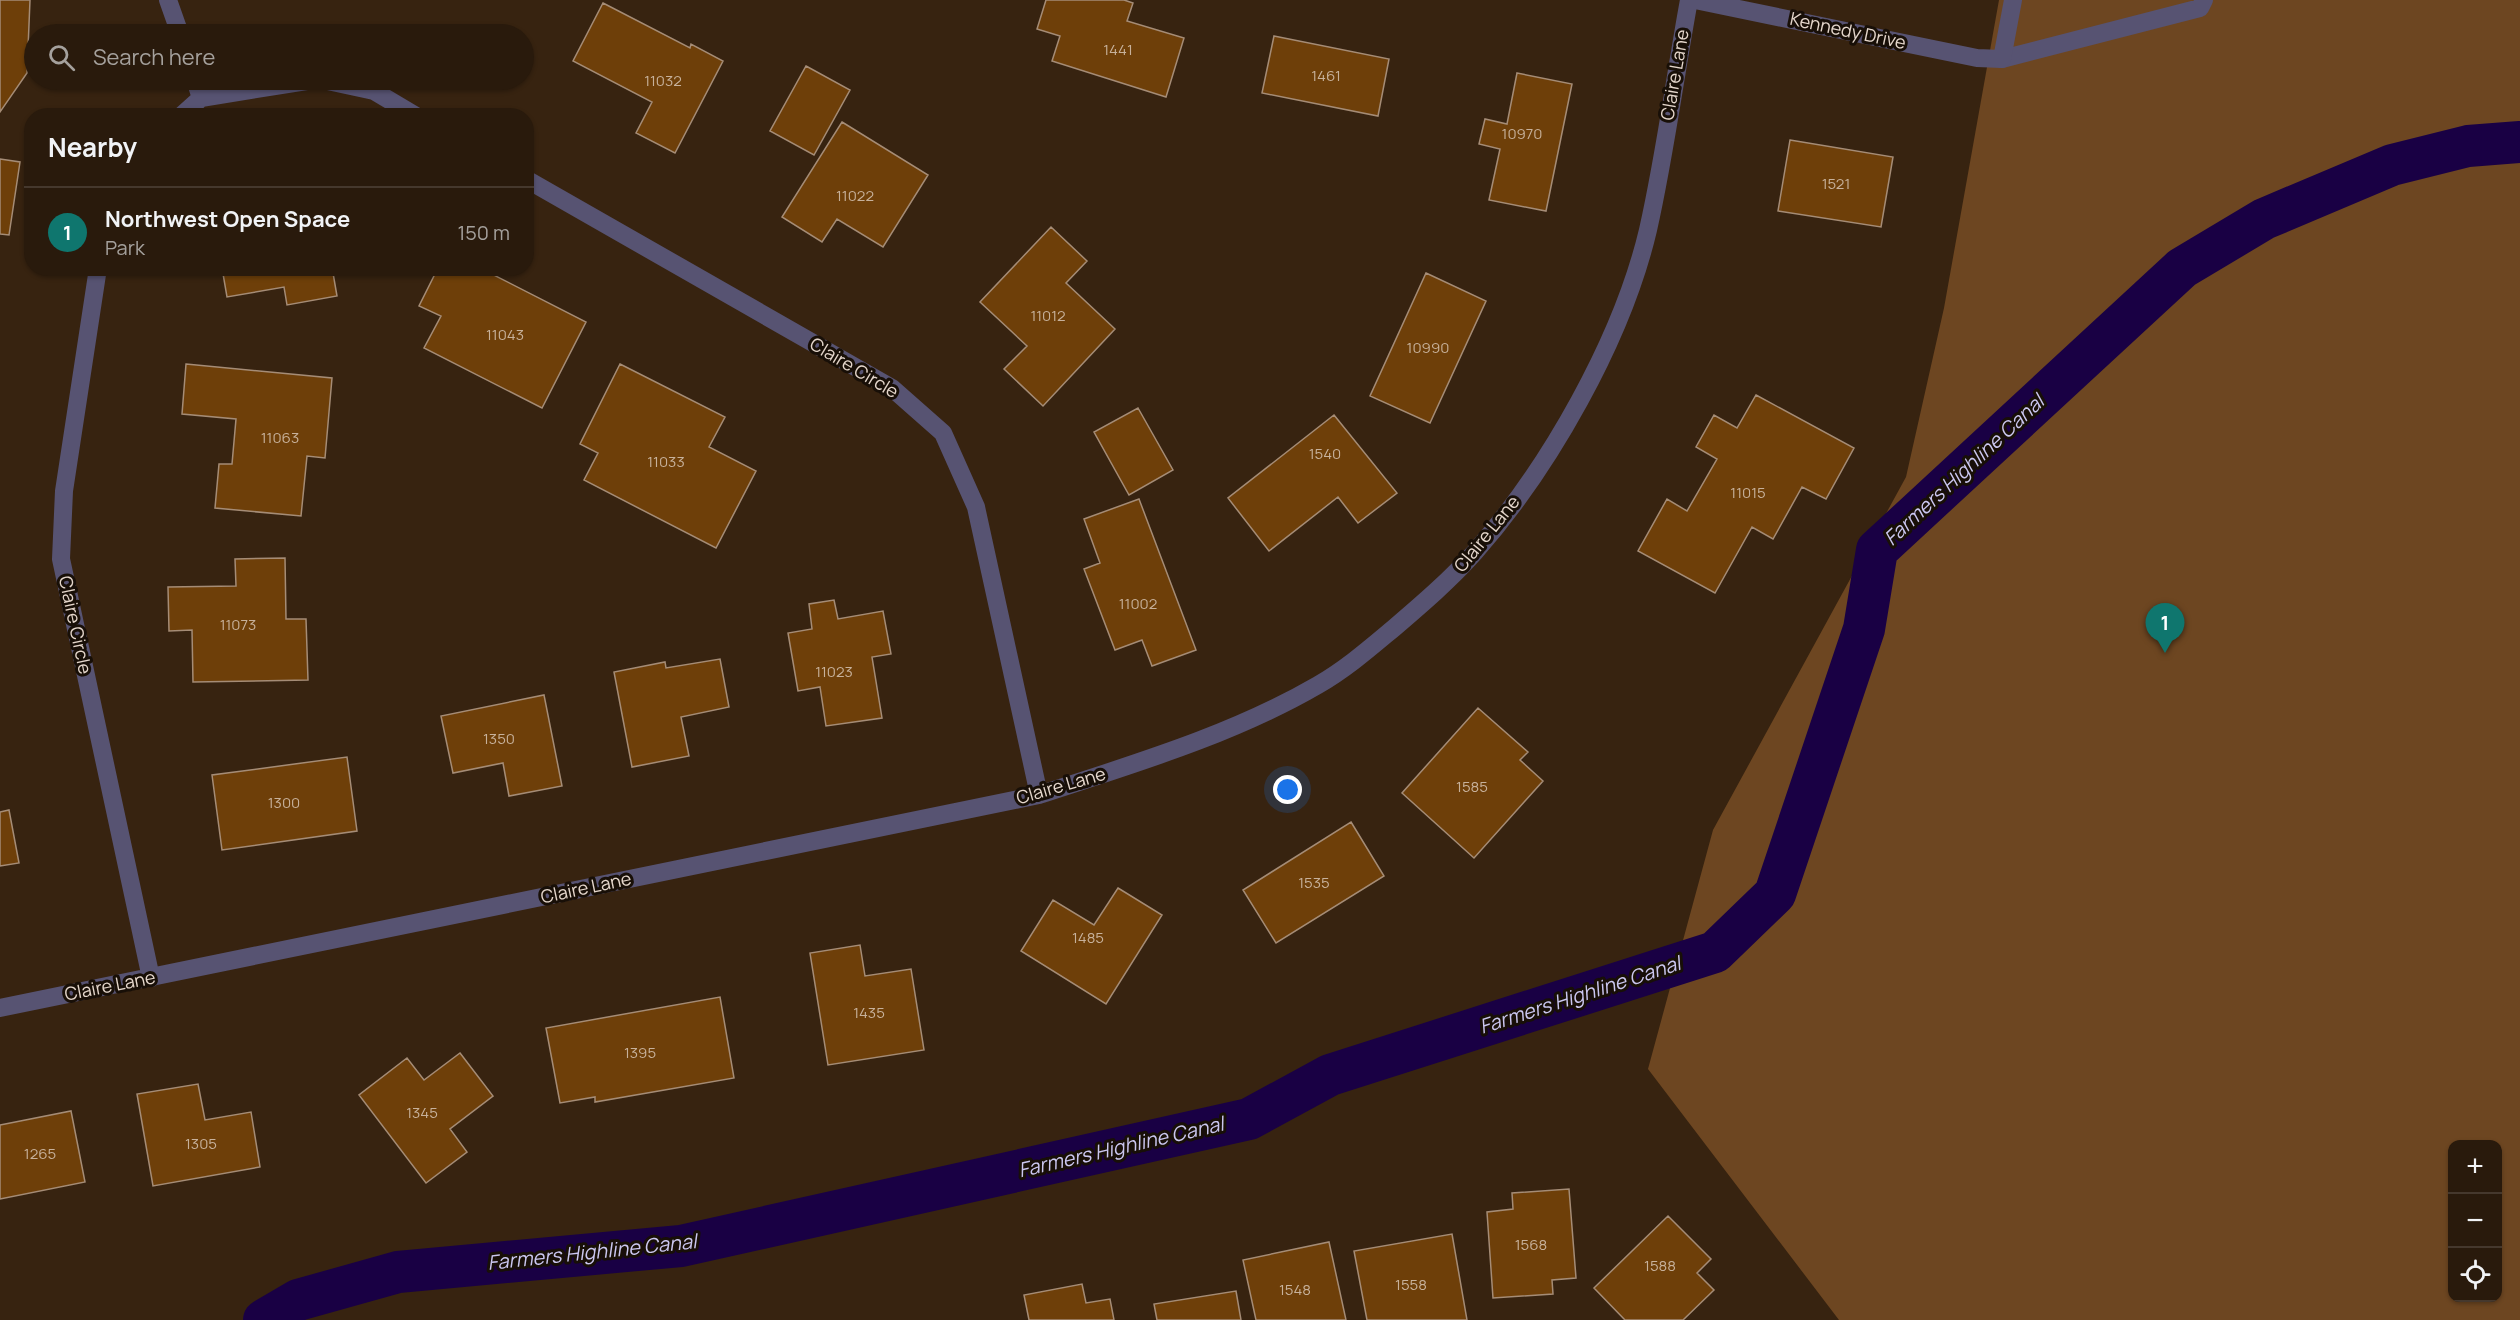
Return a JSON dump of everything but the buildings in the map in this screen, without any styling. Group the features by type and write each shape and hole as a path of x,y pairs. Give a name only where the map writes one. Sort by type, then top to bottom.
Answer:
{"street":[{"path":"168,0 176,24"},
{"name":"Claire Lane","path":"0,1008 1039,795 1123,768 1231,728 1318,685 1357,659 1424,603 1476,551 1517,499 1573,411 1628,294 1647,231 1689,0"},
{"name":"Kennedy Drive","path":"1695,0 1977,58 2002,59 2200,8 2204,0"},
{"path":"2002,59 2013,0"},
{"path":"198,90 201,98"},
{"path":"190,108 201,98 251,90"},
{"path":"369,90 403,108"},
{"name":"Claire Circle","path":"534,184 892,388 943,433 976,507 1039,795"},
{"name":"Claire Circle","path":"97,276 64,491 61,559 151,978"}],"shaded area":[{"path":"1999,0 2520,0 2520,1320 1839,1320 1648,1069 1713,830 1906,477 1944,308"}],"waterway":[{"name":"Farmers Highline Canal","path":"264,1320 298,1300 398,1272 681,1246 1249,1119 1330,1075 1715,952 1775,894 1864,629 1877,550 2182,268 2264,219 2392,165 2468,146 2520,142"}],"place":[{"name":"Northwest Open Space","path":"2165,653"}]}
